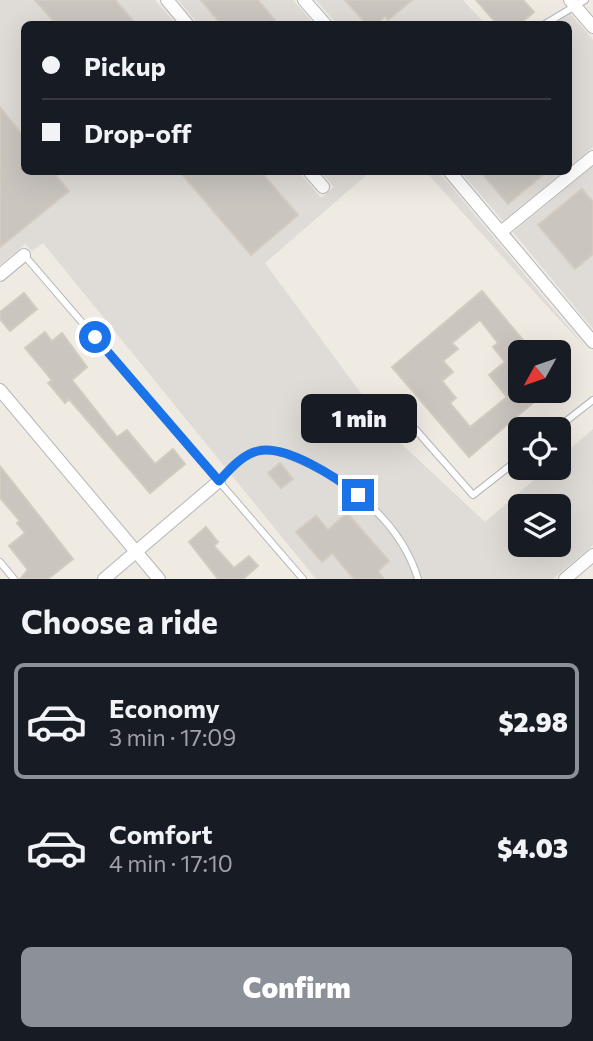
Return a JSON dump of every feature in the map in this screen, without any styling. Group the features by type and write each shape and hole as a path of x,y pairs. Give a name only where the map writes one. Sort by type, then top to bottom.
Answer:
{"street":[{"path":"167,0 184,21"},
{"path":"304,0 322,21"},
{"path":"577,2 593,27"},
{"path":"572,174 593,157"},
{"path":"313,175 323,187"},
{"path":"453,175 593,342"},
{"path":"501,232 571,175"},
{"path":"0,275 24,255"},
{"path":"0,390 159,579"},
{"path":"104,579 219,481"},
{"path":"565,579 593,555"}],"lane":[{"path":"549,21 577,2"},
{"path":"24,255 303,579"},
{"path":"571,417 593,400"},
{"path":"416,430 473,495 508,467"},
{"path":"219,481 247,455 261,450 278,452 311,466 345,485 393,530 412,560 418,579"},
{"path":"0,562 15,579"}],"shaded area":[{"path":"0,0 155,0 173,21 21,21 21,175 302,175 321,198 334,187 324,175 367,175 265,263 391,434 485,522 508,502 508,557 571,557 571,494 518,494 534,480 571,480 571,448 593,429 593,545 553,579 316,579 43,243 32,251 25,244 0,265"},
{"path":"178,0 293,0 311,21 196,21"},
{"path":"316,0 463,0 482,21 334,21"},
{"path":"568,11 593,40 593,147 572,164 572,21 555,21"},
{"path":"593,166 593,329 513,232"},
{"path":"429,175 442,175 587,349"},
{"path":"464,175 559,175 503,221"}],"building":[{"path":"35,0 115,0 133,21 53,21"},
{"path":"201,0 258,0 276,21 218,21"},
{"path":"345,0 412,0 388,20 385,16 379,21 363,21"},
{"path":"476,0 523,0 534,12 524,21 494,21"},
{"path":"0,107 21,133 21,175 56,175 69,191 0,247"},
{"path":"183,175 264,175 298,215 251,255"},
{"path":"484,175 542,175 508,204"},
{"path":"582,189 593,202 593,254 575,269 538,225"},
{"path":"482,291 523,340 508,340 508,403 533,403 516,417 508,417 508,424 469,457 392,367","holes":["480,320 498,343 493,347 505,362 489,375 507,397 470,427 450,403 456,398 442,381 453,372 443,361 458,349 452,343"]},
{"path":"24,293 37,309 10,331 0,319 0,312"},
{"path":"45,332 52,341 62,333 87,367 72,380 117,437 127,430 155,464 173,449 185,464 150,493 69,399 65,403 48,383 52,380 25,348"},
{"path":"280,463 293,479 281,488 268,473"},
{"path":"0,466 73,559 48,579 20,579 28,570 9,546 25,533 17,523 20,521 0,498"},
{"path":"347,513 389,561 378,571 384,579 354,579 332,553 322,562 296,532 316,516 328,530"},
{"path":"206,527 218,542 214,546 234,568 249,556 258,566 243,579 218,579 189,542"}],"route":[{"path":"95,337 219,481 232,466 247,455 261,450 278,452 300,460 323,471 358,495"}]}
